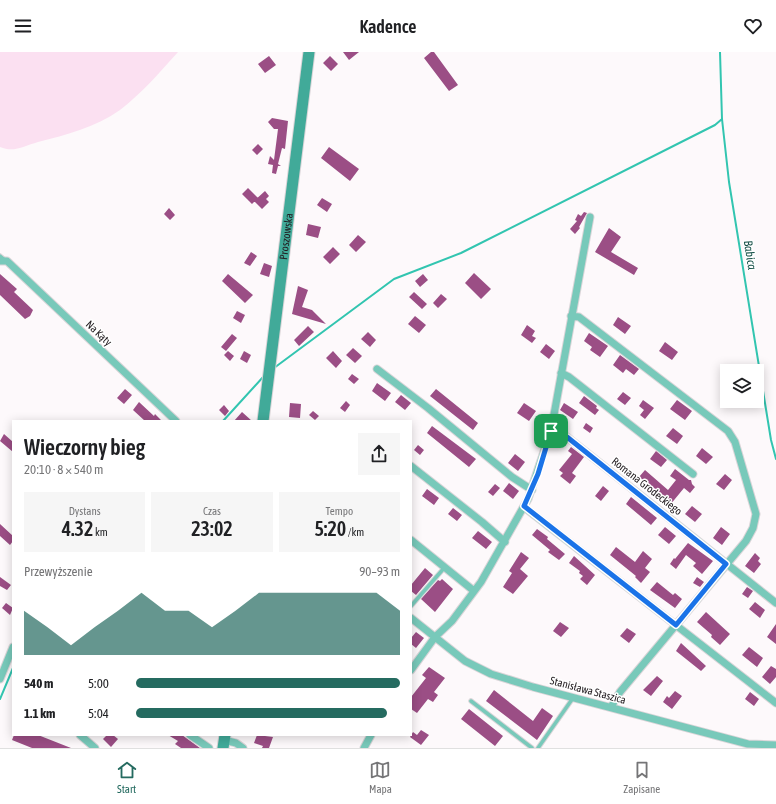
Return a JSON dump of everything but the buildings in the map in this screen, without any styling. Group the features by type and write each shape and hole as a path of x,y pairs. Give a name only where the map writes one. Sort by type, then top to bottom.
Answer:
{"main road":[{"name":"Proszowska","path":"263,420 309,52"}],"street":[{"path":"412,669 434,637 452,621 474,591 505,542 532,490 551,431 590,217"},
{"name":"Na Kąty","path":"3,261 175,420"},
{"path":"571,316 579,317 728,431 735,442 756,514 753,528 746,541 620,692 610,707"},
{"path":"377,369 428,408 512,477 532,490"},
{"path":"561,373 570,377 693,474"},
{"name":"Romana Grodeckiego","path":"551,431 567,437 776,603"},
{"path":"412,467 505,542"},
{"path":"524,506 776,703"},
{"path":"412,541 474,591"},
{"name":"Stanisława Staszica","path":"412,619 465,661 491,674 748,744 776,745"},
{"path":"0,679 12,649"},
{"path":"81,736 95,748"},
{"path":"191,736 209,748"},
{"path":"364,748 370,736"},
{"path":"224,741 236,743 243,748"}],"lane":[{"path":"0,256 3,261"},
{"path":"412,605 445,567"},
{"path":"538,748 573,697"},
{"path":"471,701 532,748"}],"shaded area":[{"path":"0,52 178,52 136,97 111,116 91,126 70,133 19,148 5,149 0,147"}],"waterway":[{"name":"Babica","path":"720,52 722,119 729,182 771,440 776,459"},
{"path":"274,368 394,279 461,253 715,125 722,119"},
{"path":"224,420 264,376"},
{"path":"0,699 12,670"}],"route":[{"path":"551,431 567,437 726,564 676,625 524,506 538,474 551,431"}]}
